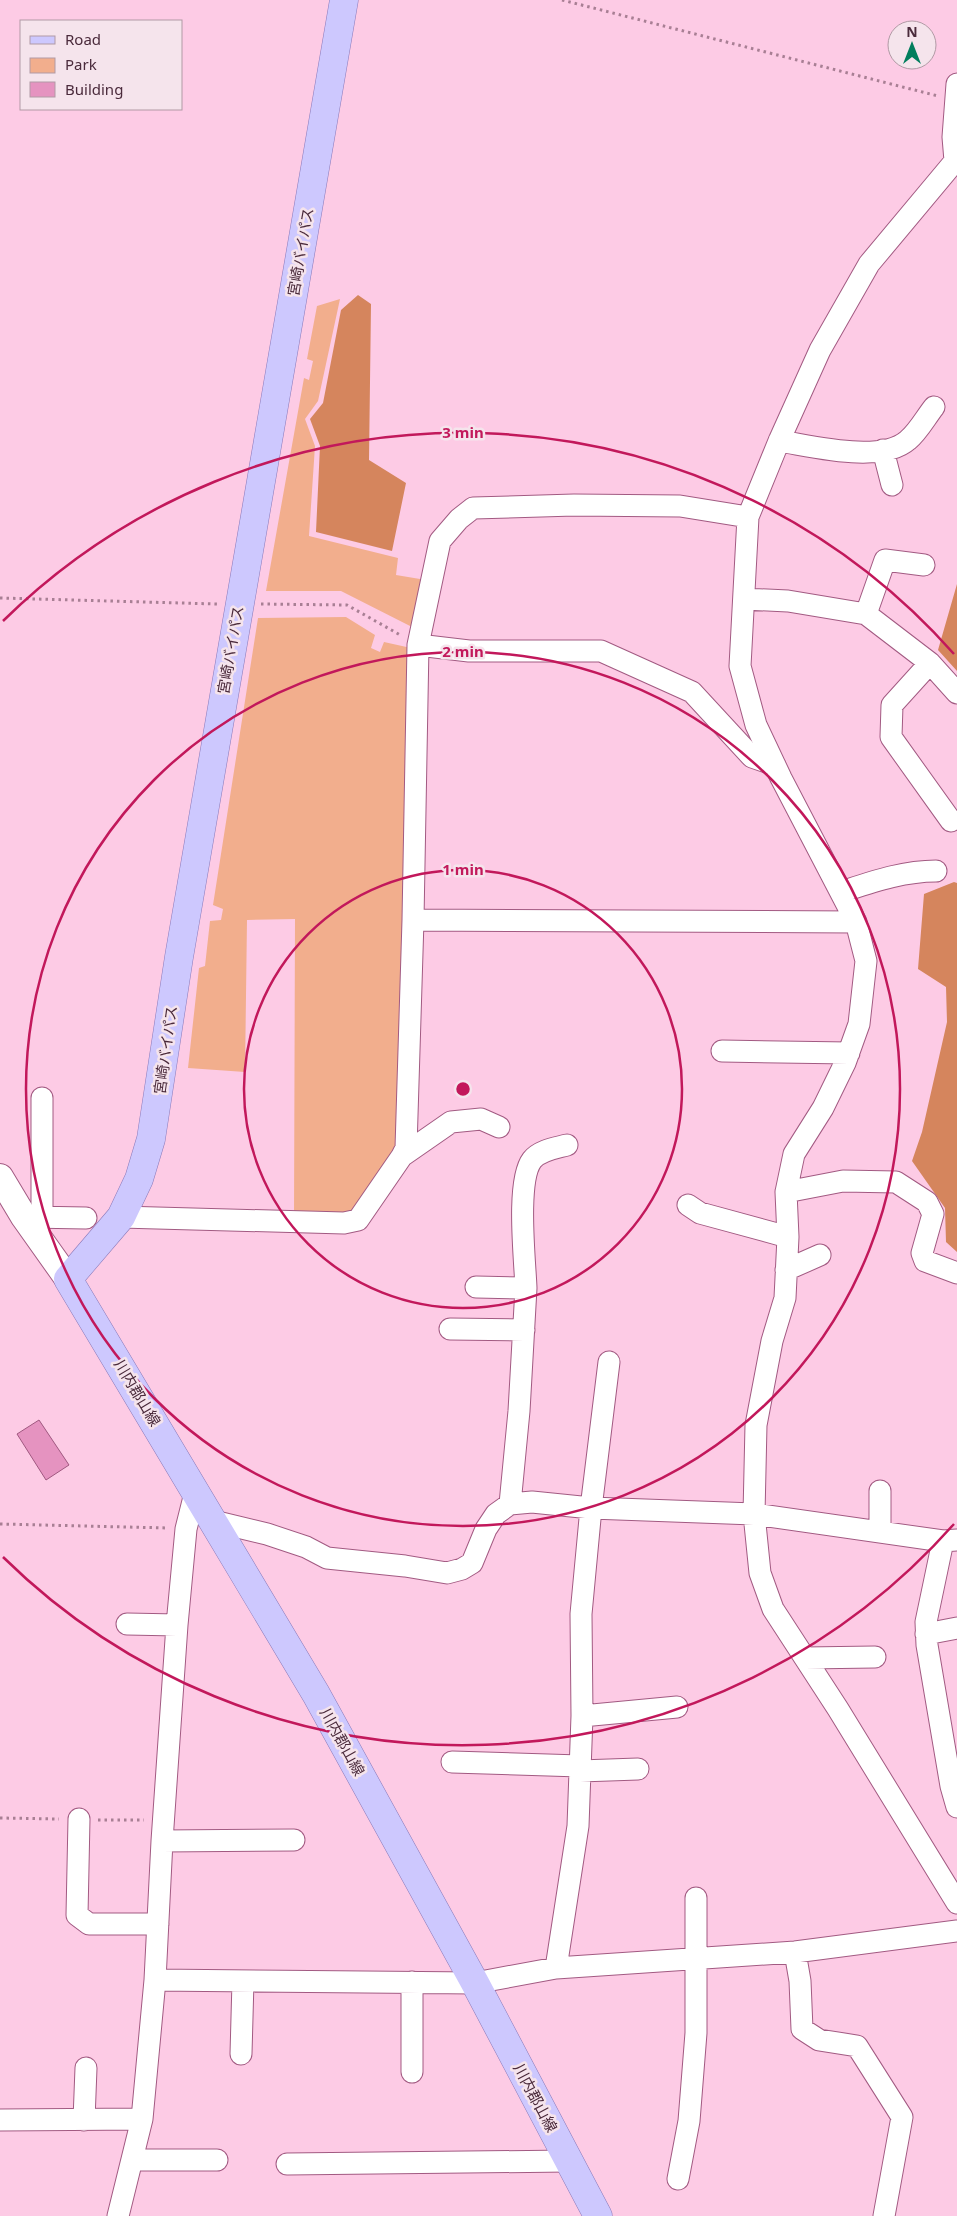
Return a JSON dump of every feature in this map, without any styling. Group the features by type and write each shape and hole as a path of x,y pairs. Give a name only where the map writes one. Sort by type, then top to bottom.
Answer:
{"main road":[{"name":"宮崎バイパス","path":"68,1279 120,1217 139,1179 151,1139 179,957 238,604 344,0"},
{"name":"川内郡山線","path":"68,1279 196,1490 316,1694 475,1983 598,2216"}],"street":[{"path":"956,92 956,162 869,264 820,350 748,517 740,666 756,724 775,765 856,922 866,960 859,1024 849,1053 823,1108 794,1154 786,1192 788,1237 785,1298 772,1341 756,1425 754,1514 760,1573 773,1609 957,1904"},
{"path":"780,441 843,450 870,452 883,450 908,441 934,407"},
{"path":"883,450 892,485"},
{"path":"120,1217 344,1223 358,1220 406,1148 413,920 418,645 440,541 459,518 473,508 574,506 680,506 748,517"},
{"path":"866,614 885,560 924,564"},
{"path":"744,599 788,601 866,614 930,663 957,692"},
{"path":"418,645 468,651 601,651 692,692 752,757 775,765"},
{"path":"930,663 892,705 891,737 951,821"},
{"path":"841,892 877,880 919,871 936,871"},
{"path":"413,920 856,922"},
{"path":"722,1051 849,1053"},
{"path":"33,1217 42,1098"},
{"path":"402,1156 452,1122 482,1119 499,1127"},
{"path":"510,1504 520,1411 526,1288 523,1204 532,1161 546,1150 567,1145"},
{"path":"0,1177 33,1217 68,1279"},
{"path":"786,1192 843,1181 896,1182 927,1202 934,1214 922,1253 925,1261 957,1273"},
{"path":"688,1205 700,1213 788,1237"},
{"path":"33,1217 86,1218"},
{"path":"786,1270 820,1255"},
{"path":"476,1286 526,1288"},
{"path":"450,1329 524,1330"},
{"path":"556,1968 578,1826 582,1716 581,1614 591,1508 609,1362"},
{"path":"118,2216 142,2119 156,1980 162,1841 177,1625 186,1529 196,1490"},
{"path":"880,1491 880,1532"},
{"path":"213,1521 267,1534 306,1547 327,1558 405,1566 447,1573 462,1569 472,1562 486,1529 496,1514 510,1504 532,1502 591,1508 754,1514 950,1541 926,1622 926,1634 950,1730 951,1786 957,1807"},
{"path":"127,1624 177,1625"},
{"path":"926,1634 957,1628"},
{"path":"805,1658 876,1657"},
{"path":"582,1716 677,1707"},
{"path":"452,1762 580,1769 638,1769"},
{"path":"79,1819 77,1916 90,1924 158,1924"},
{"path":"162,1841 294,1840"},
{"path":"678,2179 689,2122 696,2033 696,1898"},
{"path":"156,1980 475,1983 556,1968 795,1952 957,1931"},
{"path":"795,1952 800,1981 802,2029 819,2040 857,2046 902,2117 884,2216"},
{"path":"241,2054 243,1981"},
{"path":"412,1982 412,2072"},
{"path":"84,2120 86,2068"},
{"path":"0,2120 142,2119"},
{"path":"132,2160 217,2160"},
{"path":"287,2164 568,2161"}],"path":[{"path":"562,0 956,92"},
{"path":"0,598 347,606 418,645"},
{"path":"0,1524 186,1529"}],"green space":[{"path":"340,299 318,401 305,419 315,446 309,536 398,558 396,575 426,580 414,628 341,591 266,591 304,378 309,380 313,361 307,359 317,306"},
{"path":"346,617 375,635 371,648 380,652 384,642 411,648 398,1141 355,1213 294,1215 295,919 247,920 245,1072 188,1068 199,968 205,966 210,921 221,920 223,909 213,905 258,618"}],"shaded area":[{"path":"358,295 371,304 369,460 406,483 392,551 316,532 320,446 310,419 323,403 341,310"},
{"path":"957,584 957,671 938,650"},
{"path":"954,882 957,883 957,1252 946,1242 945,1208 912,1161 922,1132 947,1022 946,987 918,969 924,894"}],"building":[{"path":"39,1420 69,1465 46,1480 17,1434"}]}
